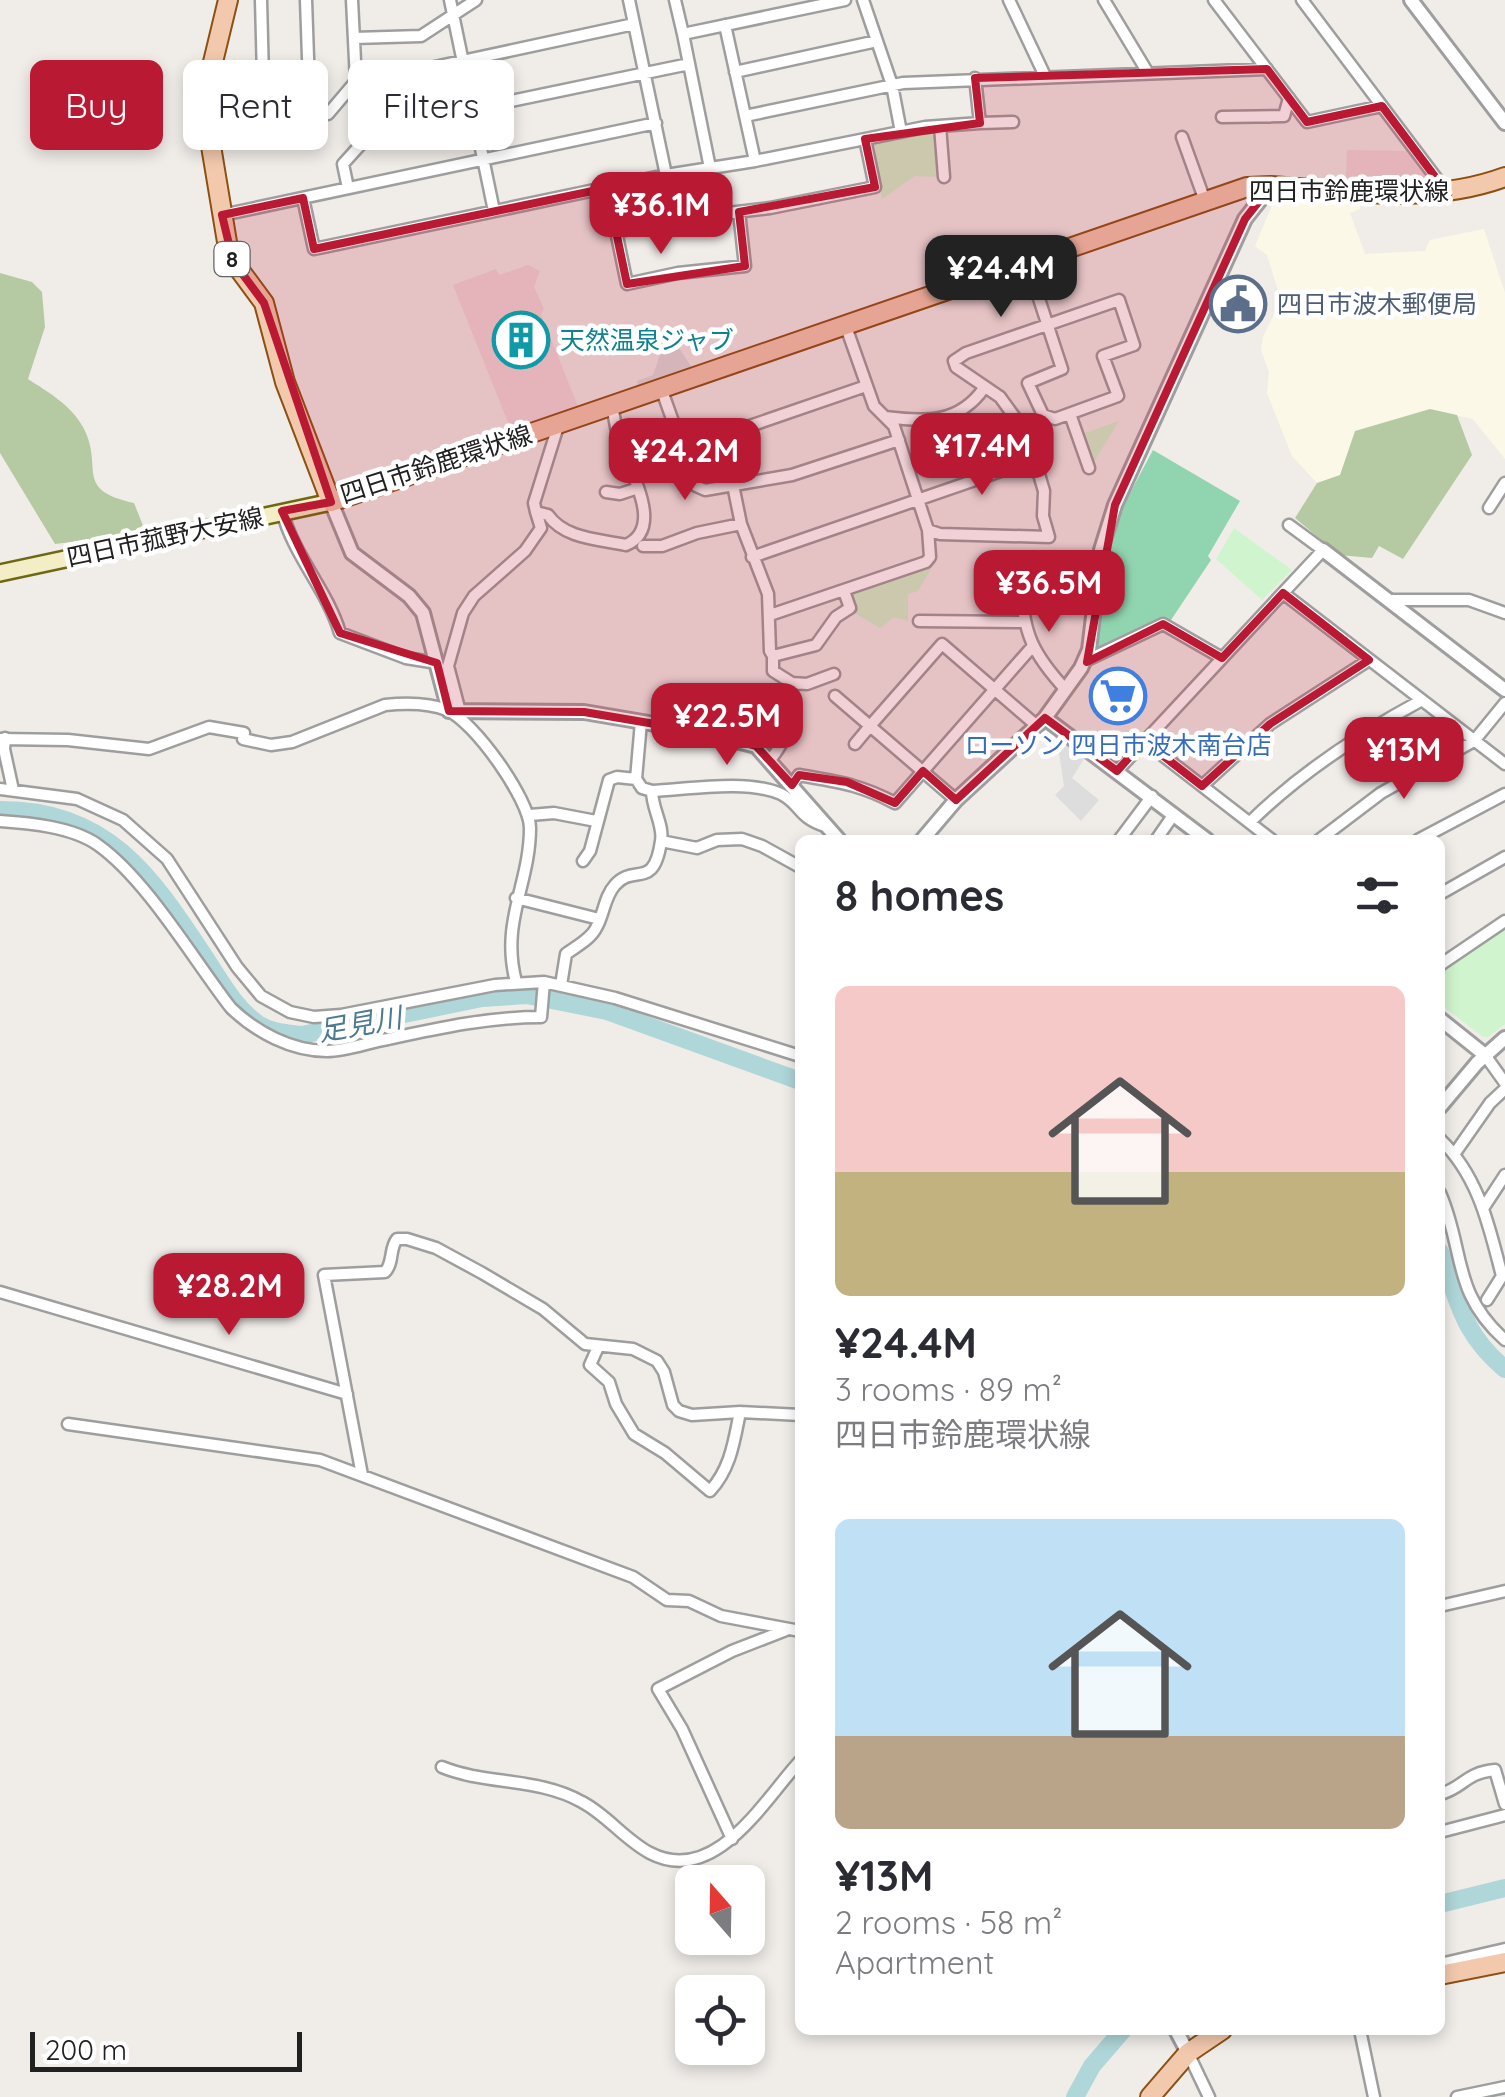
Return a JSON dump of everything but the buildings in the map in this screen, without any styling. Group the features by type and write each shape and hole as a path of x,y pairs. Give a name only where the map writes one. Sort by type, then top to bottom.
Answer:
{"main road":[{"name":"四日市鈴鹿環状線","path":"228,0 206,91 222,214 233,261 264,303 285,382 330,502 1246,187 1448,194 1505,178"},
{"name":"四日市菰野大安線","path":"0,573 330,502"},
{"path":"1445,1974 1505,1962"},
{"path":"1150,2097 1182,2042"}],"street":[{"path":"261,0 263,60"},
{"path":"306,0 308,60"},
{"path":"328,114 356,81 352,0"},
{"path":"450,0 462,60 634,24"},
{"path":"354,38 421,36 476,0"},
{"path":"629,0 676,219"},
{"path":"675,0 710,168"},
{"path":"683,34 845,0"},
{"path":"863,0 892,85 901,132"},
{"path":"1010,0 1045,76"},
{"path":"1104,0 1148,73"},
{"path":"1214,0 1307,122 1382,106"},
{"path":"1411,0 1505,123"},
{"path":"1309,2 1448,194"},
{"path":"725,26 754,162"},
{"path":"735,72 877,41"},
{"path":"514,100 689,64"},
{"path":"745,116 892,85 976,78 1267,69"},
{"path":"976,78 980,122"},
{"path":"1222,118 1284,116 1289,98"},
{"path":"222,214 656,122"},
{"path":"303,198 314,249 667,175 901,132 1013,122"},
{"path":"940,126 944,177"},
{"path":"1182,137 1205,201"},
{"path":"616,232 875,187 865,139"},
{"path":"348,188 342,164 355,150"},
{"path":"482,150 494,211"},
{"path":"928,835 956,800 1041,722 1085,661 1097,570 1108,524 1245,219 1272,186"},
{"path":"607,188 627,284 678,273 745,266 739,212"},
{"path":"928,530 940,534 1049,537 1043,516 1044,492 1027,434 1000,397 956,367 954,361 966,353 1048,325 1119,300 1134,345 1104,356 1118,396 1055,418 1044,415 1028,383 1062,368 1048,325 1027,262"},
{"path":"770,615 926,562 930,557 928,530 894,426 874,406 844,324"},
{"path":"683,450 866,386"},
{"path":"661,388 696,486 704,490 792,475 899,440"},
{"path":"884,417 924,422 970,407 984,388"},
{"path":"536,512 548,514 556,526 567,532 626,546 635,541 644,524 644,506 617,434 617,419 611,405"},
{"path":"1070,414 1089,468"},
{"path":"455,711 448,666 463,614 474,596 525,552 541,528 534,503 559,423"},
{"path":"752,557 1033,460"},
{"path":"1488,508 1505,483"},
{"path":"733,485 752,557 768,594 773,671 792,682 807,684 834,674"},
{"path":"606,492 620,494 638,488"},
{"path":"330,502 352,552 418,606 455,711 499,764 530,815 530,837 510,941 516,982"},
{"path":"282,512 290,539 325,592 340,634 420,662 437,663"},
{"path":"643,546 662,546 696,533 742,524"},
{"path":"1289,525 1505,690"},
{"path":"1117,771 1323,550"},
{"path":"1021,584 1024,622 1032,647 1066,690"},
{"path":"773,656 816,645 836,617 850,608 844,590"},
{"path":"1283,593 1505,764"},
{"path":"1386,600 1469,600 1505,613"},
{"path":"919,621 1024,622"},
{"path":"1085,661 1164,624 1222,658"},
{"path":"855,744 956,628"},
{"path":"942,644 994,690 1117,771 1201,835"},
{"path":"794,792 799,774 848,782 895,803 1032,647"},
{"path":"1202,786 1270,724 1369,660"},
{"path":"770,760 790,724 788,700 792,682"},
{"path":"835,696 956,800"},
{"path":"1250,822 1301,776 1422,700"},
{"path":"1325,835 1381,792 1474,742 1505,703"},
{"path":"13,790 3,738 149,749 208,726 244,733 243,739 276,745 386,705 455,711 584,712 702,732 756,746 835,835"},
{"path":"641,722 636,778 639,786 652,791 756,785 794,792"},
{"path":"1144,741 1266,835"},
{"path":"584,861 609,780 636,778"},
{"path":"0,789 77,799 123,820 167,859 237,967 261,996 290,1012 314,1017 342,1016 516,982 544,983 615,998 795,1054"},
{"path":"562,985 566,954 592,934 619,880 643,875 654,867 662,833 652,808 652,791"},
{"path":"1427,835 1505,794"},
{"path":"1122,835 1152,796"},
{"path":"530,815 554,814 596,821"},
{"path":"1159,835 1174,814"},
{"path":"0,821 72,833 96,843 132,878 231,1008 248,1024 295,1046 328,1051 447,1026 541,1015 544,983"},
{"path":"661,841 697,848 717,840 742,839 795,864"},
{"path":"1445,891 1505,857"},
{"path":"516,898 599,920"},
{"path":"1445,962 1505,921"},
{"path":"1445,1023 1486,1055 1505,1086 1455,1153"},
{"path":"1445,1101 1505,1038"},
{"path":"1445,1144 1455,1153 1484,1207 1504,1274 1487,1300"},
{"path":"1484,1207 1505,1175"},
{"path":"1445,1212 1462,1278 1483,1316 1505,1340"},
{"path":"362,1475 324,1275 385,1272 397,1239 436,1248 482,1273 543,1309 585,1344 633,1349 657,1361 673,1405 680,1412 795,1415"},
{"path":"0,1292 348,1394"},
{"path":"598,1347 590,1365 608,1382 634,1434 666,1453 710,1491 722,1478 730,1458 740,1412"},
{"path":"68,1424 320,1460 633,1577 662,1598 689,1601 722,1616 795,1630"},
{"path":"1445,1605 1505,1591"},
{"path":"732,1839 682,1729 658,1689 787,1629"},
{"path":"442,1767 458,1774 515,1780 581,1801 644,1849 668,1859 686,1859 732,1839 744,1830 795,1767"},
{"path":"1445,1792 1456,1789 1462,1779 1494,1770 1505,1804"},
{"path":"1445,1831 1505,1815"},
{"path":"1445,1963 1505,1949"},
{"path":"1361,2035 1374,2097"},
{"path":"1182,2042 1209,2097"},
{"path":"1457,2097 1505,2087"}],"highlighted area":[{"path":"1267,69 1307,122 1382,106 1448,194 1271,186 1245,219 1115,505 1087,662 1163,624 1222,658 1283,593 1369,660 1270,724 1202,786 1144,741 1117,771 1045,718 956,800 923,771 895,803 847,782 799,775 792,785 756,746 702,732 584,712 449,711 437,663 340,633 282,511 331,502 264,303 233,261 222,215 303,198 314,249 607,188 627,284 745,266 739,212 875,187 865,139 980,123 975,78"}],"shaded area":[{"path":"1347,150 1410,151 1429,176 1427,182 1346,178"},
{"path":"1276,196 1360,201 1360,209 1350,213 1365,254 1425,251 1430,240 1484,229 1505,293 1505,459 1473,419 1430,410 1340,475 1317,483 1292,456 1267,393 1269,372 1261,350 1281,300 1267,255 1255,246"},
{"path":"528,265 540,271 534,287 544,309 541,314 579,409 512,432 453,285 496,269 499,275"},
{"path":"679,348 693,369 639,388 637,381 653,375 660,355"},
{"path":"1067,744 1084,759 1072,778 1099,800 1081,821 1055,795 1064,786 1059,753"}],"green space":[{"path":"937,131 942,177 915,176 882,199 870,145"},
{"path":"0,273 32,282 42,292 45,327 28,379 78,419 89,441 96,484 115,497 134,503 146,533 55,544 0,453"},
{"path":"1430,409 1457,415 1472,455 1403,559 1379,546 1372,558 1339,555 1295,518 1317,483 1340,475 1355,431"},
{"path":"1119,421 1092,465 1082,434"},
{"path":"1153,450 1240,501 1208,556 1211,560 1169,623 1154,622 1094,652 1104,572 1116,519"},
{"path":"1234,528 1292,570 1262,600 1216,559"},
{"path":"932,567 918,591 908,594 908,621 894,617 880,628 853,612 852,593"},
{"path":"1505,926 1505,1024 1483,1037 1445,1008 1445,968"}],"waterway":[{"name":"足見川","path":"0,810 38,813 71,822 124,854 167,902 235,1002 250,1018 269,1029 302,1035 482,998 527,995 607,1011 795,1079"},
{"name":"足見川","path":"1445,1266 1479,1343 1505,1369"},
{"path":"1445,1903 1505,1888"},
{"path":"1075,2097 1092,2066 1119,2035"}],"place":[{"name":"四日市波木郵便局","path":"1238,304"},
{"name":"天然温泉ジャブ","path":"521,340"},
{"name":"ローソン 四日市波木南台店","path":"1118,696"}]}
